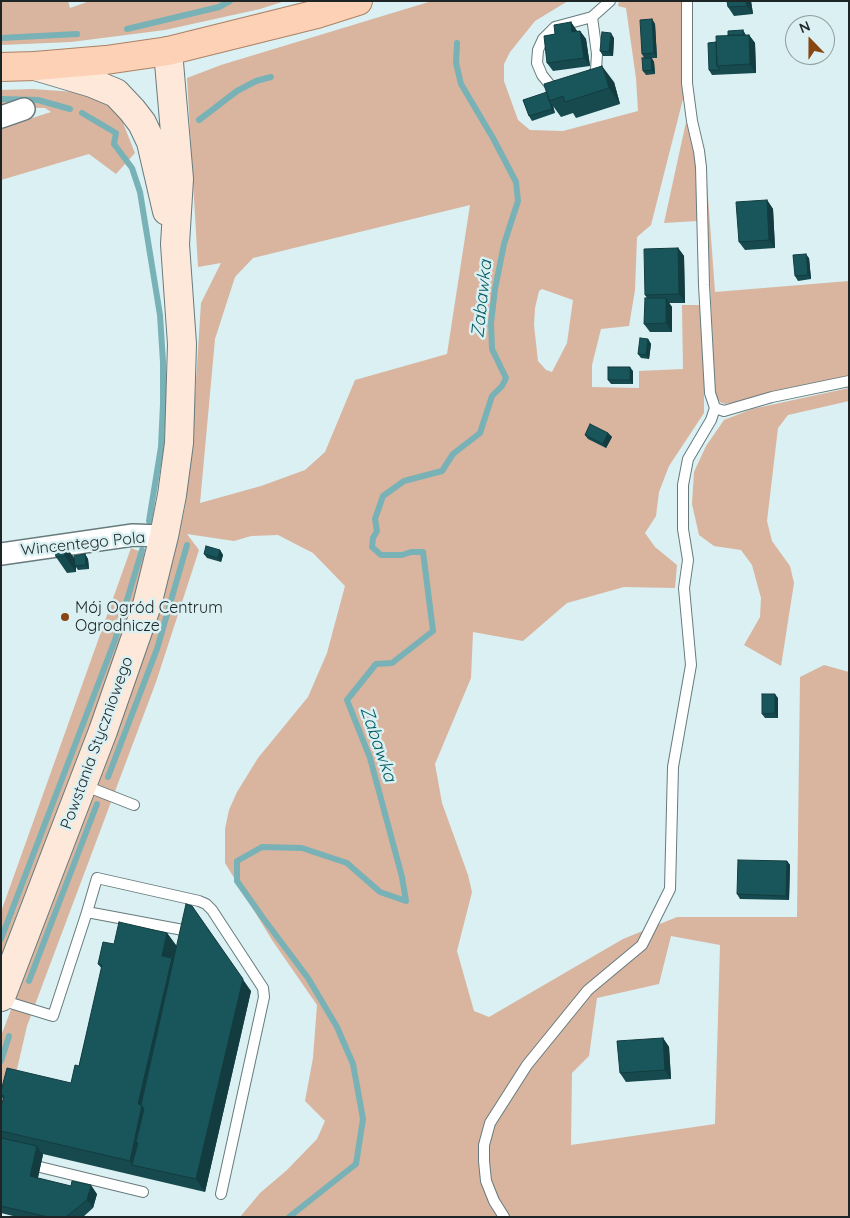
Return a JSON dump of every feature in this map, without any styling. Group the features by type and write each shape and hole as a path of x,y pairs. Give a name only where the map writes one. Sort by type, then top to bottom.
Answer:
{"main road":[{"path":"1,67 106,60 168,51 317,14 358,1"},
{"name":"Powstania Styczniowego","path":"1,999 82,785 147,605 164,536 179,443 182,344 175,244 179,179 168,51"},
{"name":"Powstania Styczniowego","path":"35,66 92,83 116,93 132,110 142,123 151,142 175,244"}],"street":[{"path":"1,117 24,109"},
{"name":"Wincentego Pola","path":"1,554 134,535 164,536"}],"lane":[{"path":"569,87 562,88 550,85 542,75 537,63 538,50 543,39 555,27 592,17 610,1"},
{"path":"504,1217 494,1201 486,1181 484,1145 490,1123 527,1065 588,990 642,945 670,889 673,767 691,665 684,588 688,560 683,529 683,485 688,459 711,420 714,408 710,393 703,268 701,167 687,83 687,1"},
{"path":"583,83 589,80 596,70 597,54 592,17"},
{"path":"714,408 724,411 772,397 849,381"},
{"path":"82,785 134,805"},
{"path":"1,999 53,1016 97,878 206,904 238,948 263,988 264,997 220,1194"},
{"path":"87,912 183,930 193,944"},
{"path":"40,1167 144,1192"}],"shaded area":[{"path":"1,1 68,1 70,8 90,1 285,1 260,9 165,30 71,42 1,45"},
{"path":"432,1 568,1 535,21 510,52 504,64 504,81 518,120 530,130 563,131 638,111 636,78 626,8 618,6 619,1 682,1 684,95 651,225 637,237 635,290 629,326 601,329 592,365 592,387 639,388 639,371 683,369 682,305 700,305 704,413 669,466 659,492 656,516 645,533 655,547 677,565 675,588 624,587 567,603 523,641 473,632 471,678 435,764 442,803 468,875 472,892 457,951 474,1011 489,1017 623,939 677,917 797,917 800,677 824,665 849,672 849,1217 240,1217 260,1193 287,1170 317,1139 325,1121 305,1101 313,1058 317,1005 272,940 225,863 225,829 229,810 237,792 258,758 308,697 327,653 345,586 313,553 278,535 251,536 234,541 187,534 199,550 156,682 27,1026 1,1138 1,1036 126,705 173,561 185,507 193,428 201,303 221,263 198,267 187,78 221,65","holes":["470,205 447,354 355,380 325,452 305,470 261,486 200,503 215,339 235,277 253,258","542,289 573,300 567,343 552,372 546,370 538,361 534,325 535,308 539,291","671,936 720,945 715,1124 571,1145 572,1073 589,1056 597,998 659,984"]},
{"path":"33,89 89,93 117,108 135,153 116,174 89,154 1,180 1,128 51,112 45,108 1,107 1,90"},
{"path":"686,122 695,153 697,221 664,223"},
{"path":"704,142 715,292 849,281 849,375 725,404 720,402 715,395"},
{"path":"849,388 849,401 788,415 778,428 767,521 772,541 790,566 794,583 781,666 744,645 760,617 761,598 752,565 741,550 714,546 699,535 692,504 694,472 706,446 724,420 752,409"},
{"path":"131,548 149,555 111,673 1,957 1,912"}],"building":[{"path":"727,1 746,1 747,6 728,7"},
{"path":"652,19 654,53 642,54 640,20"},
{"path":"571,22 572,32 580,31 584,58 547,63 544,36 555,34 554,25"},
{"path":"743,30 743,35 728,35 728,31"},
{"path":"602,32 611,33 609,52 600,51"},
{"path":"749,35 750,64 717,66 716,36"},
{"path":"716,42 717,66 720,70 709,70 708,43"},
{"path":"642,58 651,58 652,70 643,71"},
{"path":"602,66 609,88 565,102 563,96 549,101 544,84"},
{"path":"547,92 552,109 529,116 523,100"},
{"path":"767,200 769,240 739,242 736,202"},
{"path":"678,248 679,294 645,295 644,249"},
{"path":"806,254 808,275 795,276 793,255"},
{"path":"645,298 666,298 666,323 644,324"},
{"path":"640,338 648,339 646,355 638,354"},
{"path":"608,367 630,367 630,380 608,380"},
{"path":"590,424 608,433 603,444 585,435"},
{"path":"63,543 65,556 56,557 54,544"},
{"path":"206,546 220,550 218,558 204,554"},
{"path":"85,554 86,565 75,566 74,556"},
{"path":"762,694 775,694 775,713 762,714"},
{"path":"738,860 787,861 786,896 737,894"},
{"path":"186,904 192,906 243,979 196,1179 132,1165 144,1109 141,1105"},
{"path":"119,922 167,933 162,956 172,958 138,1104 142,1105 130,1161 1,1131 1,1107 4,1096 1,1095 1,1091 7,1068 71,1083 75,1065 79,1066 102,965 98,964 103,942 114,944"},
{"path":"663,1038 665,1070 620,1073 617,1041"},
{"path":"1,1138 37,1146 30,1176 71,1186 72,1181 91,1185 87,1200 66,1217 48,1217 1,1206"}],"waterway":[{"path":"127,29 219,7 230,1"},
{"path":"1,38 77,34"},
{"name":"Zabawka","path":"289,1217 356,1164 363,1119 353,1064 337,1027 308,978 237,881 237,861 262,847 302,848 347,863 380,892 406,901 402,877 370,758 347,700 376,664 392,663 433,631 423,552 381,555 372,547 373,538 377,531 375,519 383,496 404,481 442,471 453,454 480,433 492,396 502,386 506,378 492,349 491,323 495,289 504,244 518,201 516,182 461,84 456,63 457,43"},
{"path":"199,120 237,91 256,81 271,77"},
{"path":"1,99 38,100 70,109"},
{"path":"82,113 116,133 114,144 132,168 140,192 160,315 163,362 161,447 149,521"},
{"path":"108,777 157,649 187,545"},
{"path":"1,939 115,640 142,550"},
{"path":"29,981 97,804"},
{"path":"1,1061 9,1036"}],"place":[{"name":"Mój Ogród Centrum Ogrodnicze","path":"65,617"}]}
